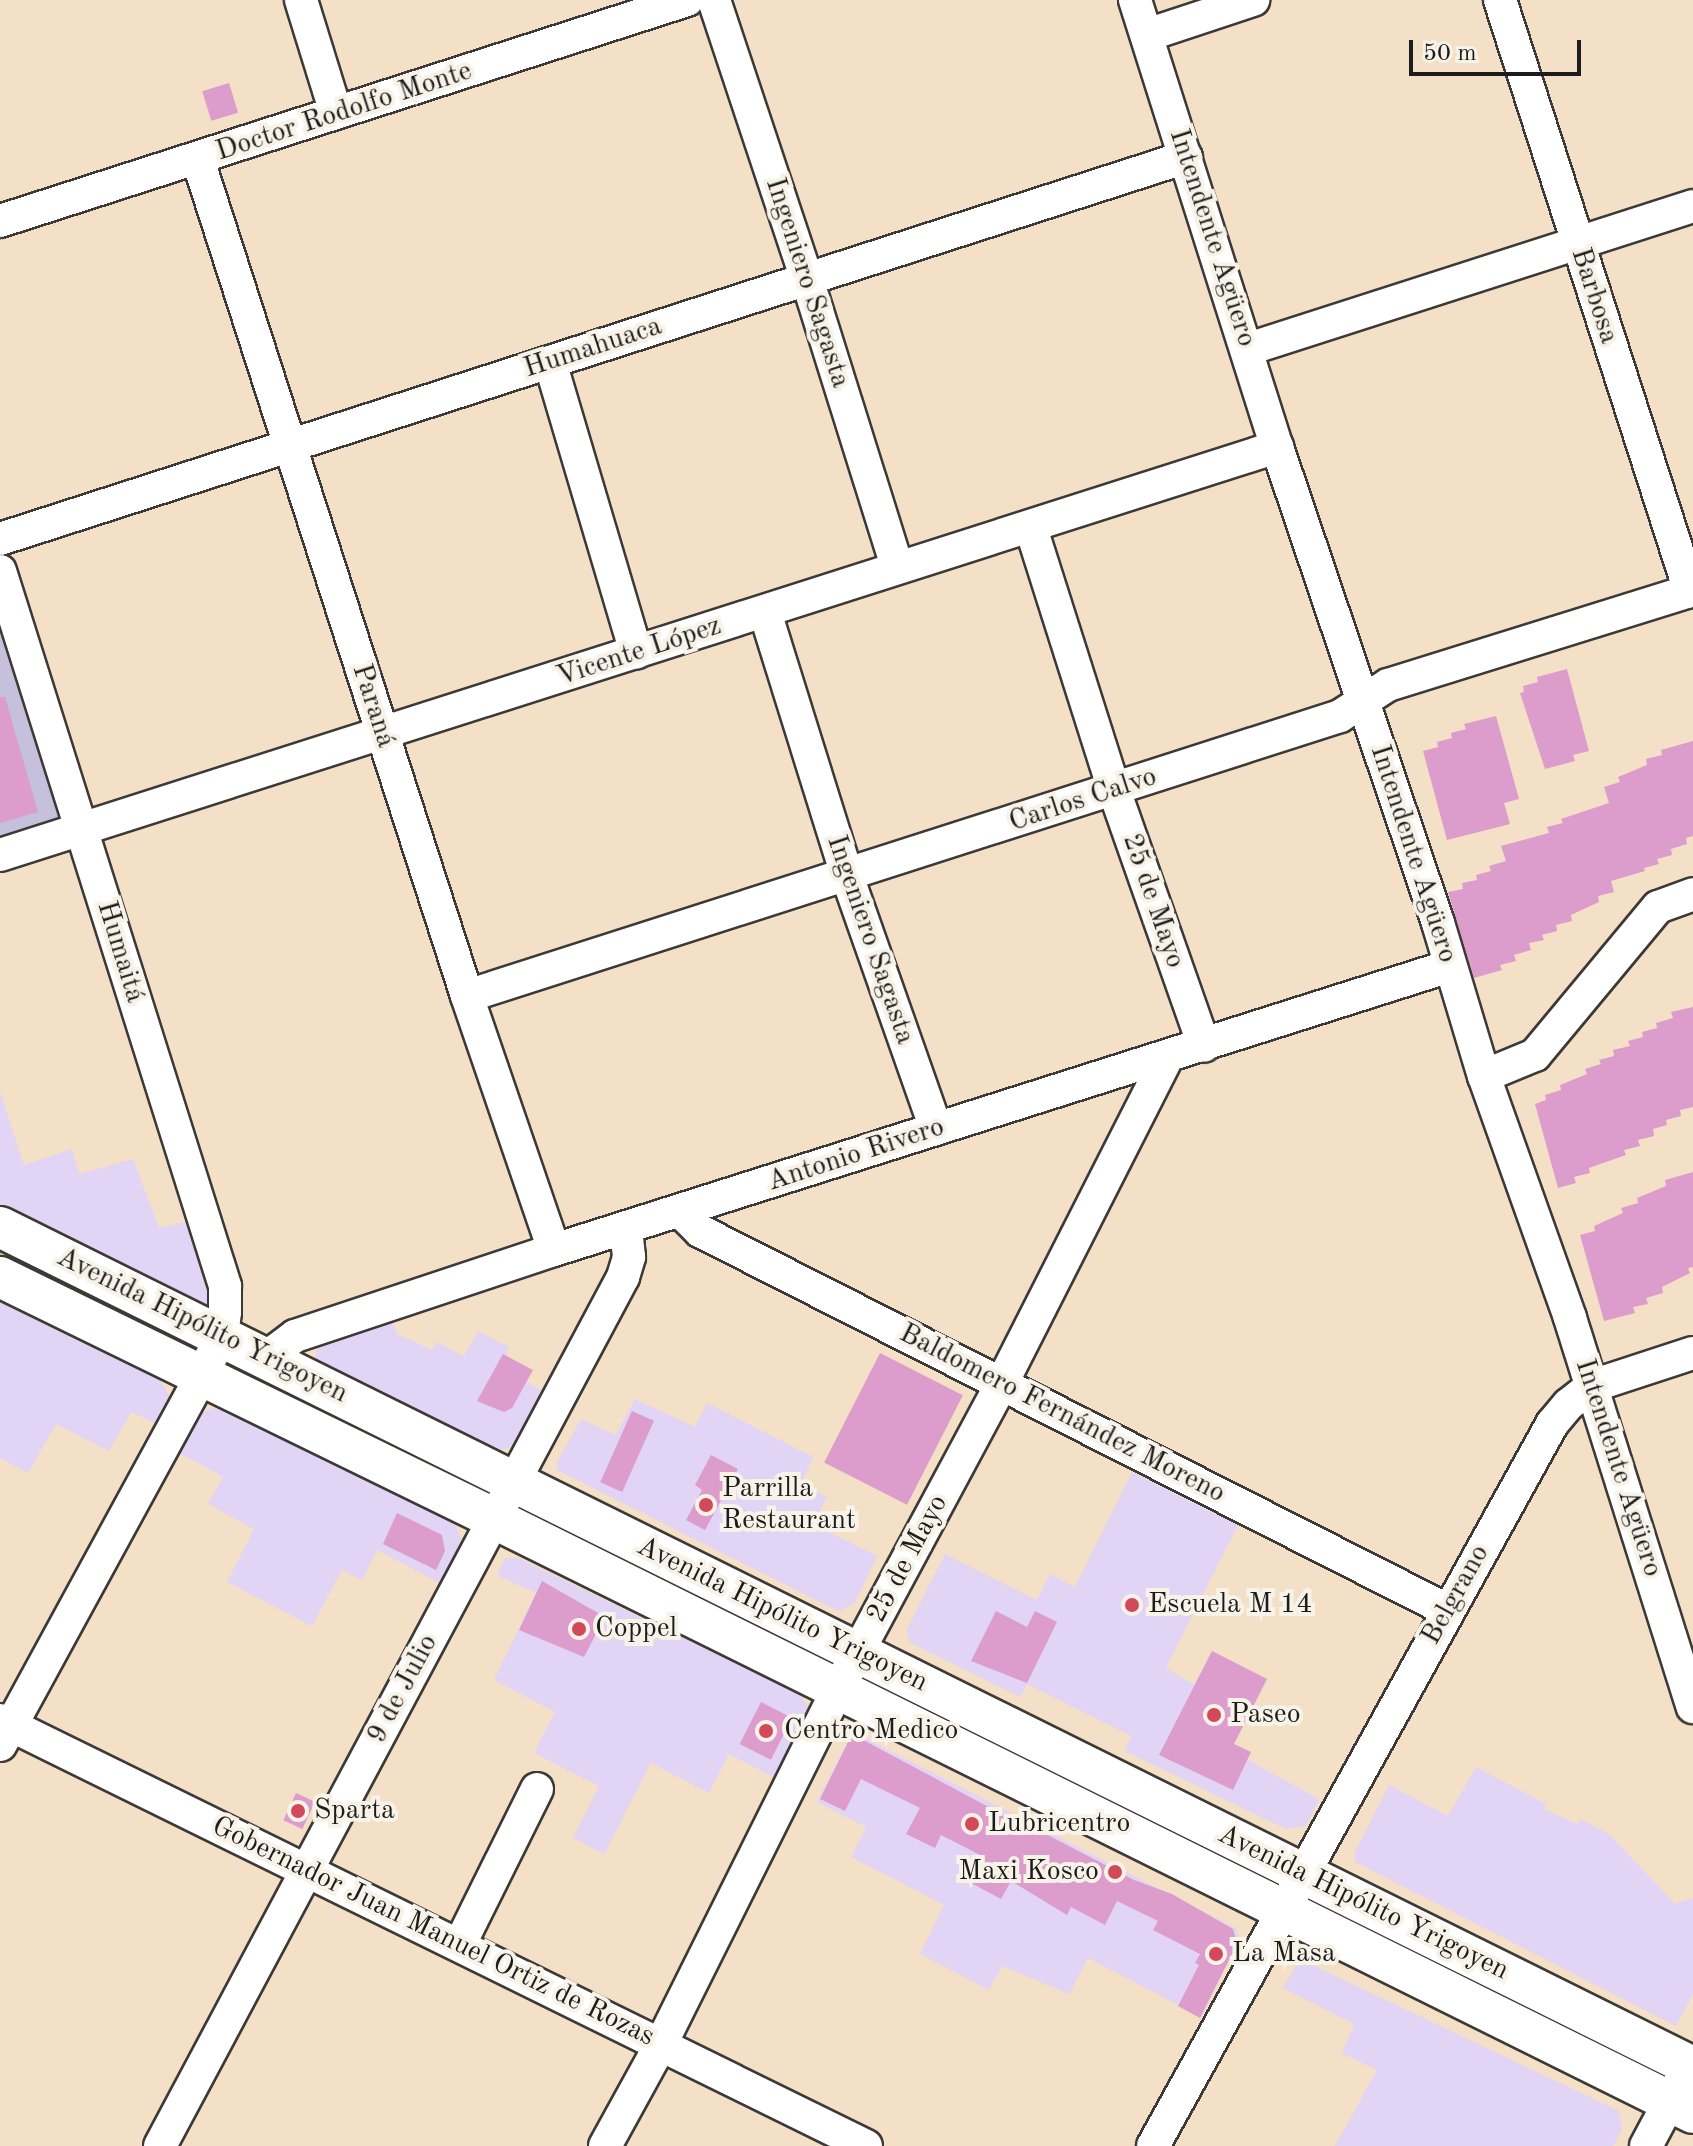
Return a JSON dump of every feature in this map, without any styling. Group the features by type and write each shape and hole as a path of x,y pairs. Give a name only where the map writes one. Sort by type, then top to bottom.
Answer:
{"main road":[{"name":"Avenida Hipólito Yrigoyen","path":"0,1227 1692,2063"},
{"name":"Avenida Hipólito Yrigoyen","path":"0,1277 1286,1910 1681,2108"}],"street":[{"path":"301,0 336,113"},
{"name":"Doctor Rodolfo Monte","path":"0,221 198,160 687,0"},
{"name":"Ingeniero Sagasta","path":"714,0 807,279 897,567"},
{"name":"Intendente Agüero","path":"1135,0 1277,447 1364,700 1484,1076 1592,1386 1693,1707"},
{"path":"1147,35 1253,0"},
{"name":"Barbosa","path":"1500,0 1692,590"},
{"name":"Humahuaca","path":"0,539 1186,157"},
{"name":"Paraná","path":"198,160 467,996 554,1250"},
{"path":"1248,349 1693,206"},
{"path":"550,362 636,653"},
{"name":"Vicente López","path":"0,855 1277,447"},
{"name":"25 de Mayo","path":"1031,528 1114,790 1204,1046"},
{"name":"Humaitá","path":"0,571 225,1286 222,1335"},
{"name":"Carlos Calvo","path":"467,996 1340,716 1388,685 1692,590"},
{"name":"Ingeniero Sagasta","path":"765,612 847,876 936,1129"},
{"path":"1484,1076 1535,1055 1658,907 1693,894"},
{"name":"Antonio Rivero","path":"267,1357 295,1336 554,1250 1450,966"},
{"name":"25 de Mayo","path":"605,2146 661,2044 838,1689 1002,1383 1167,1058"},
{"name":"Baldomero Fernández Moreno","path":"681,1212 700,1231 1447,1610"},
{"name":"9 de Julio","path":"160,2146 623,1277 629,1257 626,1228"},
{"path":"4,1730 222,1335"},
{"name":"Belgrano","path":"1153,2146 1552,1424 1569,1404 1592,1386 1693,1353"},
{"name":"Gobernador Juan Manuel Ortiz de Rozas","path":"4,1730 460,1944 866,2146"},
{"path":"460,1944 537,1789"},
{"path":"1646,2146 1681,2108 1692,2063"}],"shaded area":[{"path":"0,618 65,821 0,841"},
{"path":"0,1091 24,1165 72,1149 79,1174 133,1159 159,1228 193,1220 213,1299 203,1307 0,1211"},
{"path":"0,1299 158,1377 173,1402 163,1427 131,1412 109,1451 56,1424 28,1473 0,1458"},
{"path":"390,1315 397,1334 432,1350 436,1342 464,1356 478,1331 509,1347 501,1367 546,1393 515,1446 494,1452 321,1367 316,1359 317,1344"},
{"path":"635,1399 695,1427 707,1403 813,1457 801,1484 827,1497 813,1524 877,1556 854,1604 838,1611 557,1470 557,1462 581,1419 616,1435"},
{"path":"213,1408 227,1410 455,1524 462,1541 461,1551 442,1584 377,1550 362,1580 342,1570 312,1626 227,1582 254,1529 208,1504 223,1477 174,1450 194,1416"},
{"path":"1132,1472 1238,1525 1166,1668 1194,1685 1212,1651 1267,1679 1234,1744 1248,1760 1319,1799 1306,1826 1286,1829 1125,1751 1131,1736 1027,1684 1020,1697 909,1642 907,1629 945,1554 1037,1600 1050,1574 1075,1587"},
{"path":"505,1558 518,1558 800,1694 809,1708 807,1719 777,1779 729,1754 709,1793 651,1763 604,1854 573,1838 599,1786 534,1753 555,1712 494,1680 536,1593 497,1575"},
{"path":"859,1735 1237,1929 1238,1942 1201,2017 1088,1958 1069,1994 1002,1966 989,1990 920,1954 944,1905 851,1857 866,1827 817,1802 848,1741"},
{"path":"1476,1767 1546,1804 1544,1809 1577,1824 1580,1819 1609,1834 1675,1904 1693,1898 1693,1994 1676,2026 1355,1862 1355,1852 1389,1785 1448,1816"},
{"path":"1308,1963 1619,2111 1622,2129 1613,2146 1335,2146 1377,2070 1342,2053 1354,2024 1283,1988 1295,1967"}],"green space":[{"path":"0,1247 191,1340 187,1348 0,1257"}],"building":[{"path":"229,83 238,113 211,121 202,91"},
{"path":"1567,669 1589,751 1573,755 1575,761 1545,769 1520,693 1524,692 1523,686 1538,682 1537,677"},
{"path":"0,697 5,697 38,812 0,823"},
{"path":"1496,716 1519,799 1504,803 1510,824 1447,840 1423,751 1438,747 1437,742 1452,738 1451,733 1466,729 1464,724"},
{"path":"1693,741 1693,836 1686,838 1687,844 1671,849 1672,855 1657,859 1659,864 1644,868 1645,871 1611,881 1614,892 1598,896 1599,902 1571,915 1572,921 1556,925 1557,931 1542,935 1544,940 1529,943 1531,950 1514,955 1516,961 1500,965 1502,970 1474,978 1448,892 1463,889 1462,883 1477,880 1476,875 1491,871 1489,866 1506,861 1501,846 1549,833 1547,827 1563,823 1561,819 1609,803 1604,787 1620,782 1618,777 1647,765 1646,759 1662,755 1661,750"},
{"path":"1693,1007 1693,1107 1680,1110 1681,1116 1666,1120 1667,1125 1653,1129 1654,1136 1638,1140 1640,1146 1624,1150 1626,1155 1589,1168 1590,1173 1574,1177 1576,1183 1558,1188 1535,1104 1546,1100 1545,1095 1561,1090 1560,1085 1587,1074 1585,1069 1601,1064 1599,1060 1614,1056 1613,1050 1630,1046 1628,1041 1643,1037 1642,1032 1657,1028 1656,1023 1673,1018 1671,1012"},
{"path":"1693,1172 1693,1267 1688,1268 1690,1273 1662,1287 1663,1293 1646,1298 1648,1304 1633,1307 1635,1313 1604,1321 1580,1235 1595,1231 1594,1226 1623,1213 1621,1208 1638,1203 1637,1198 1666,1186 1665,1180"},
{"path":"880,1353 963,1395 907,1505 824,1463"},
{"path":"503,1354 533,1370 512,1408 504,1412 477,1401"},
{"path":"632,1411 654,1421 622,1492 600,1482"},
{"name":"Parrilla Restaurant","path":"711,1455 738,1469 705,1530 686,1520 702,1490 695,1485"},
{"path":"397,1513 442,1535 445,1551 436,1570 383,1544"},
{"path":"542,1581 605,1617 584,1657 519,1630"},
{"path":"996,1611 1027,1627 1035,1611 1057,1622 1027,1683 971,1661"},
{"name":"Paseo","path":"1212,1651 1267,1679 1234,1744 1251,1752 1233,1790 1159,1755"},
{"name":"Centro Medico","path":"761,1702 792,1718 771,1760 740,1744"},
{"path":"852,1734 1041,1835 1042,1832 1134,1880 1172,1894 1233,1929 1237,1944 1200,2018 1178,2006 1199,1965 1195,1963 1200,1954 1153,1930 1158,1921 1117,1901 1105,1925 1071,1907 1067,1915 1011,1881 1001,1899 971,1883 984,1857 941,1835 935,1848 906,1834 920,1808 861,1779 845,1811 820,1799"},
{"name":"Sparta","path":"296,1793 315,1802 302,1829 283,1820"}],"place":[{"name":"Parrilla Restaurant","path":"706,1505"},
{"name":"Escuela M 14","path":"1132,1605"},
{"name":"Coppel","path":"579,1629"},
{"name":"Paseo","path":"1214,1715"},
{"name":"Centro Medico","path":"766,1731"},
{"name":"Sparta","path":"298,1811"},
{"name":"Lubricentro","path":"972,1824"},
{"name":"Maxi Kosco","path":"1115,1872"},
{"name":"La Masa","path":"1216,1954"}]}
